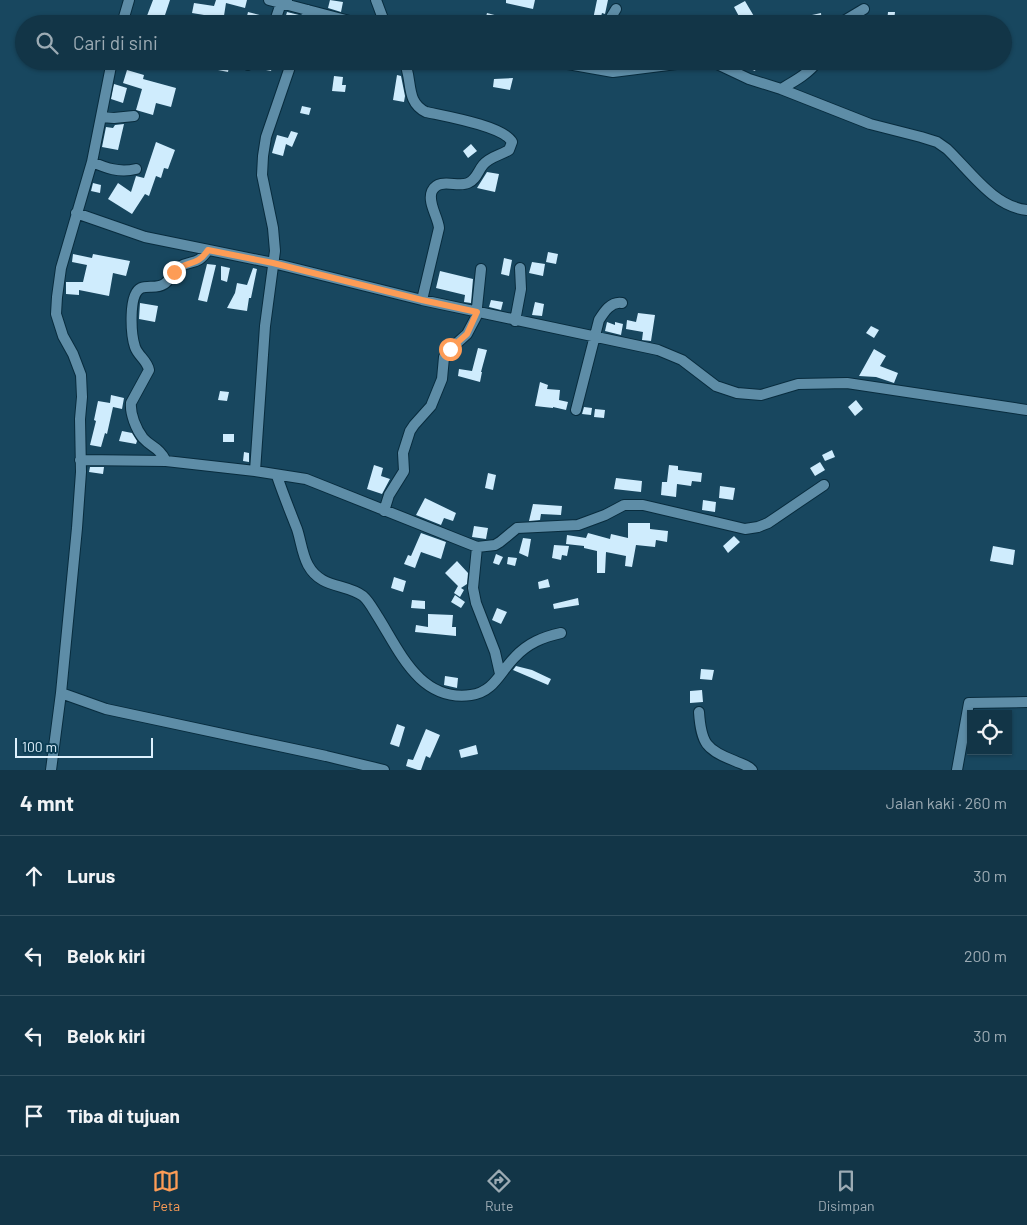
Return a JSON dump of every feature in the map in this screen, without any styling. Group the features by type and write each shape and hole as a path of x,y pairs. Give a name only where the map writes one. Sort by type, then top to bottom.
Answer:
{"street":[{"path":"125,15 129,0"},
{"path":"269,0 284,1 327,15"},
{"path":"376,0 382,15"},
{"path":"278,15 284,1"},
{"path":"612,15 616,9"},
{"path":"854,15 864,9"},
{"path":"307,15 308,10"},
{"path":"52,770 77,528 82,397 81,374 63,336 56,314 61,268 92,162 110,70"},
{"path":"255,471 265,326 275,239 262,175 263,156 266,137 289,70"},
{"path":"407,70 412,98 420,109 500,132 510,138 512,142 509,150 482,165 475,177 468,183 441,184 432,191 431,201 438,219 439,228 422,300"},
{"path":"606,70 613,72 636,70"},
{"path":"729,70 870,124 937,142 947,149 1000,202 1027,210"},
{"path":"781,89 812,70"},
{"path":"101,117 134,116"},
{"path":"92,162 110,169 127,171 136,169"},
{"path":"76,213 145,237 273,263 516,321 658,350 682,360 716,386 737,393 761,394 798,384 847,383 1027,410"},
{"path":"166,461 161,452 138,431 130,409 131,403 149,370 148,365 140,356 135,346 131,320 134,299 143,287 163,285 179,268 199,261 208,250"},
{"path":"516,321 521,289 520,268"},
{"path":"384,511 389,495 404,471 404,453 410,431 431,406 442,379 444,357 467,334 477,312 481,269"},
{"path":"576,410 602,314 612,304 622,303"},
{"path":"80,460 166,461 306,479 477,547 489,546 500,542 517,528 588,522 624,505 643,505 745,529 758,527 775,518 824,485"},
{"path":"277,476 308,565 314,573 328,584 364,596 391,637 399,654 422,680 432,688 450,694 465,696 480,693 495,683 515,656 531,644 541,638 561,633"},
{"path":"477,547 473,588 476,603 495,652 500,674"},
{"path":"61,693 106,709 384,770"},
{"path":"957,770 969,703 1027,702"},
{"path":"699,712 703,741 729,759 752,770"}],"building":[{"path":"153,0 170,0 165,15 147,15"},
{"path":"216,0 247,0 245,8 226,3 224,15 192,13 194,3 214,6"},
{"path":"330,0 343,2 341,12 328,8"},
{"path":"506,0 535,0 533,9 506,3"},
{"path":"597,0 608,0 605,14 594,15"},
{"path":"745,1 753,15 738,15 734,7"},
{"path":"248,12 259,15 247,15"},
{"path":"287,12 299,15 286,15"},
{"path":"888,12 895,12 895,15 888,15"},
{"path":"127,70 144,75 143,79 176,88 171,107 156,103 153,115 136,110 142,89 123,83"},
{"path":"397,75 401,76 405,96 404,102 393,100"},
{"path":"334,76 343,77 342,85 346,85 345,92 332,91"},
{"path":"513,78 510,90 493,87 494,79"},
{"path":"114,84 127,88 123,103 111,99"},
{"path":"302,106 311,108 309,115 300,113"},
{"path":"124,124 118,150 102,147 106,127 113,128 115,125"},
{"path":"291,131 298,133 292,147 286,144 283,156 272,153 277,135 288,138"},
{"path":"156,142 175,150 168,169 164,168 161,178 156,176 149,196 145,194 132,214 108,199 118,183 131,192 136,176 144,178"},
{"path":"471,144 477,151 468,158 463,151"},
{"path":"487,172 499,174 495,192 477,188"},
{"path":"93,183 101,185 100,193 91,191"},
{"path":"548,252 558,254 556,264 546,262"},
{"path":"73,254 92,258 93,254 130,261 126,276 113,273 109,296 79,290 79,295 66,294 66,282 83,282 87,265 72,262"},
{"path":"504,258 512,260 509,276 501,274"},
{"path":"532,262 545,264 543,276 529,273"},
{"path":"207,264 216,265 207,302 198,300"},
{"path":"221,266 230,268 227,282 221,280"},
{"path":"253,268 257,269 247,311 227,308 235,293 237,283 247,285"},
{"path":"440,271 473,279 471,303 464,302 465,295 436,288"},
{"path":"491,300 503,302 501,310 489,307"},
{"path":"535,302 544,304 542,316 532,315"},
{"path":"140,303 158,306 155,322 139,319"},
{"path":"638,313 655,315 651,341 642,340 643,332 626,329 627,320 636,322"},
{"path":"607,322 615,325 615,322 623,324 621,335 605,331"},
{"path":"871,326 879,330 874,338 866,333"},
{"path":"478,348 487,350 480,382 458,376 459,369 472,371"},
{"path":"874,349 886,356 880,366 898,373 894,383 876,377 859,376"},
{"path":"540,382 548,385 547,389 560,390 559,400 568,402 566,410 535,406"},
{"path":"220,391 229,392 227,401 218,400"},
{"path":"111,395 124,398 122,409 113,407 107,434 105,433 101,447 90,445 96,421 94,420 98,401 110,403"},
{"path":"856,400 863,409 855,416 848,407"},
{"path":"584,407 592,408 591,415 582,414"},
{"path":"595,409 605,410 604,418 594,417"},
{"path":"122,431 132,433 137,441 136,444 119,441"},
{"path":"223,434 234,434 234,442 223,442"},
{"path":"832,450 835,457 825,461 822,455"},
{"path":"244,452 249,453 249,462 243,461"},
{"path":"820,462 825,470 815,476 810,468"},
{"path":"374,465 383,468 381,476 390,479 382,494 367,489"},
{"path":"669,465 678,466 678,470 702,473 701,482 692,481 691,486 677,484 676,497 661,495 662,482 667,482"},
{"path":"90,467 104,467 103,474 89,472"},
{"path":"488,473 496,475 493,490 485,488"},
{"path":"616,478 642,481 641,492 614,489"},
{"path":"720,486 735,488 733,500 719,498"},
{"path":"425,498 456,513 453,521 444,518 441,525 416,515"},
{"path":"703,500 716,502 715,512 702,510"},
{"path":"533,504 562,506 561,515 541,514 540,520 529,521"},
{"path":"628,523 650,523 650,529 668,531 667,542 656,540 655,547 636,545 632,567 625,566 626,556 606,552 605,573 597,573 597,551 584,548 584,546 566,544 567,535 586,538 588,533 610,539 611,534 628,538"},
{"path":"474,526 488,528 486,539 472,537"},
{"path":"421,533 446,542 441,559 421,552 415,568 404,564 408,555 411,556"},
{"path":"734,536 740,542 728,553 723,546"},
{"path":"523,538 531,539 528,557 519,553"},
{"path":"554,545 569,546 567,556 562,555 561,560 552,558"},
{"path":"993,546 1015,550 1013,565 990,561"},
{"path":"496,554 503,557 499,565 493,563"},
{"path":"508,557 517,558 515,566 507,564"},
{"path":"457,561 468,573 467,584 461,588 464,590 460,597 454,593 458,586 445,573"},
{"path":"394,577 406,581 403,592 391,588"},
{"path":"548,579 550,587 539,589 538,582"},
{"path":"455,595 465,602 461,608 451,602"},
{"path":"578,598 579,605 554,609 553,604"},
{"path":"412,600 425,601 425,609 411,608"},
{"path":"497,608 507,612 501,624 492,620"},
{"path":"428,614 453,615 452,627 456,627 456,636 415,632 416,625 428,627"},
{"path":"516,666 532,670 551,679 548,685 513,670"},
{"path":"701,669 714,670 712,680 700,679"},
{"path":"445,676 458,678 457,688 444,685"},
{"path":"702,690 703,702 690,703 690,691"},
{"path":"397,724 405,727 399,747 390,744"},
{"path":"426,729 440,735 430,758 426,756 421,770 406,766 408,759 413,760"},
{"path":"476,745 478,754 461,758 459,750"}],"route":[{"path":"174,272 184,265 199,261 208,250 273,263 477,312 467,334 450,349"}]}
